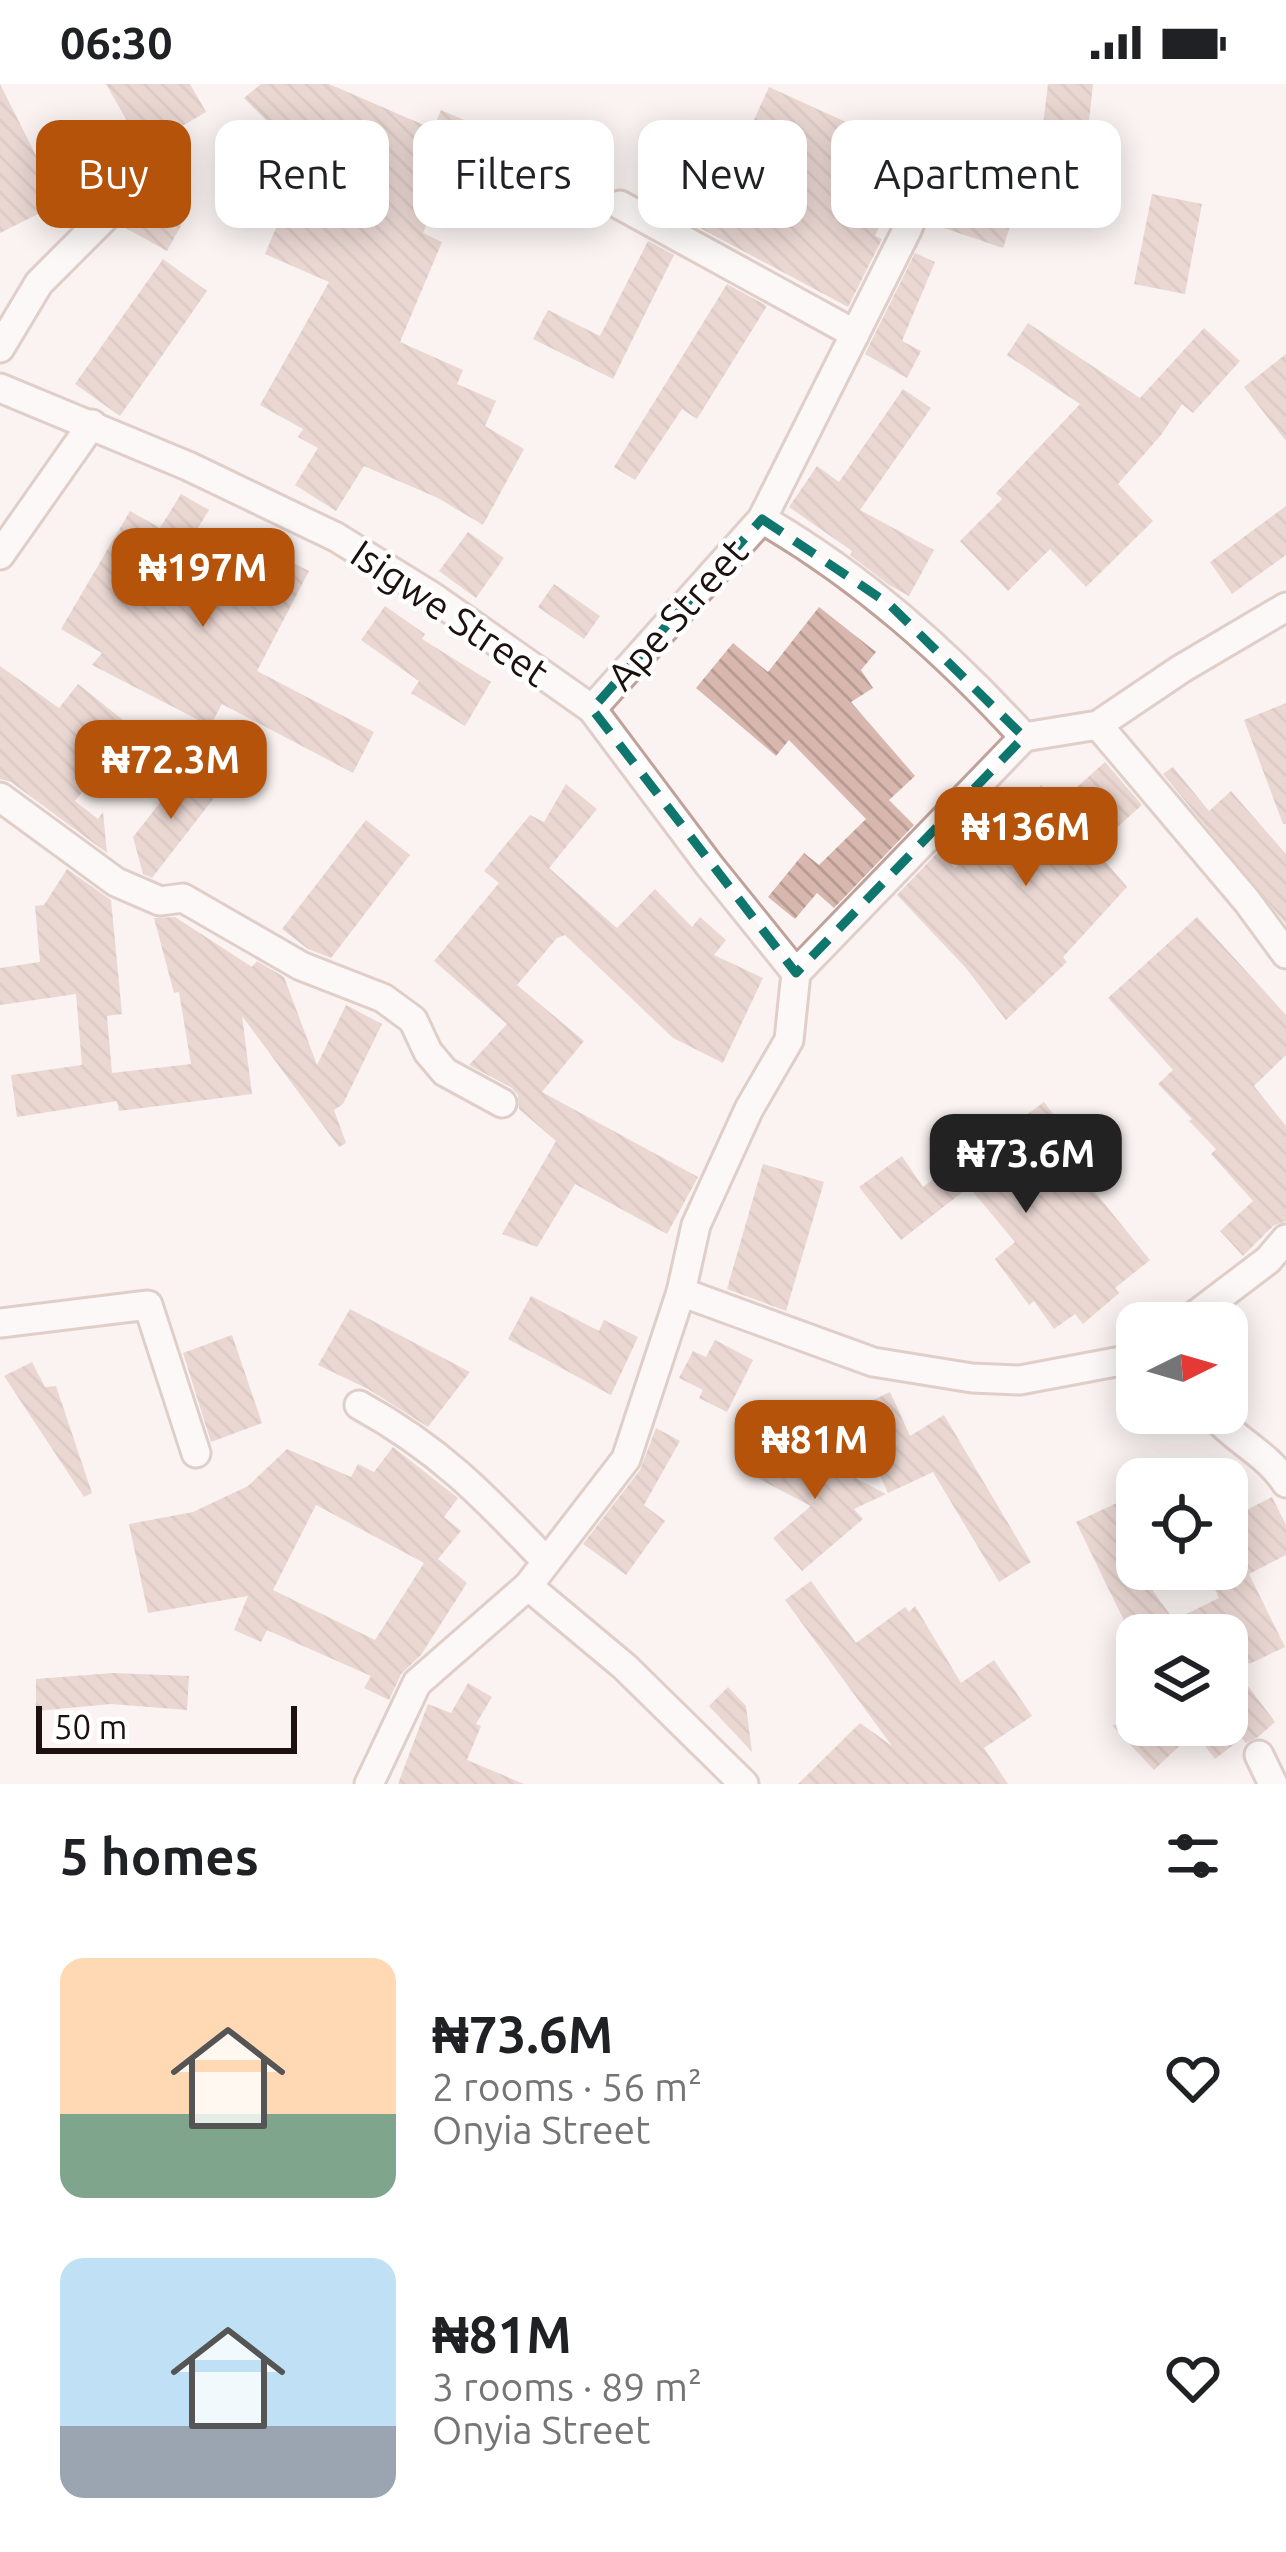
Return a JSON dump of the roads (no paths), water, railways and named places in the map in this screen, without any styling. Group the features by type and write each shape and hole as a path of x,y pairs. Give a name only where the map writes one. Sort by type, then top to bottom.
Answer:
{"street":[{"path":"620,205 855,334"},
{"path":"0,348 39,284 94,228"},
{"name":"Ape Street","path":"592,709 762,519 905,228"},
{"name":"Isigwe Street","path":"0,388 188,466 336,538 433,597 592,709 796,973"},
{"path":"0,555 92,424"},
{"path":"762,519 808,545 889,604 980,688 1024,737"},
{"path":"369,1784 417,1683 528,1586 626,1459 681,1292 695,1225 749,1109 790,1040 796,973 1024,737 1097,725 1286,608"},
{"path":"1097,725 1247,901 1286,954"},
{"path":"0,797 116,882 160,901 183,898 301,966 383,998 412,1019 428,1052 445,1072 502,1103"},
{"path":"1213,1302 1268,1260 1286,1239"},
{"path":"681,1292 873,1363 971,1378 1020,1380 1116,1362"},
{"path":"0,1322 148,1305 196,1453"},
{"path":"359,1405 401,1428 469,1480 545,1560"},
{"path":"1230,1434 1275,1465 1286,1483"},
{"path":"528,1586 625,1666 743,1784"},
{"path":"1259,1756 1273,1784"}]}
